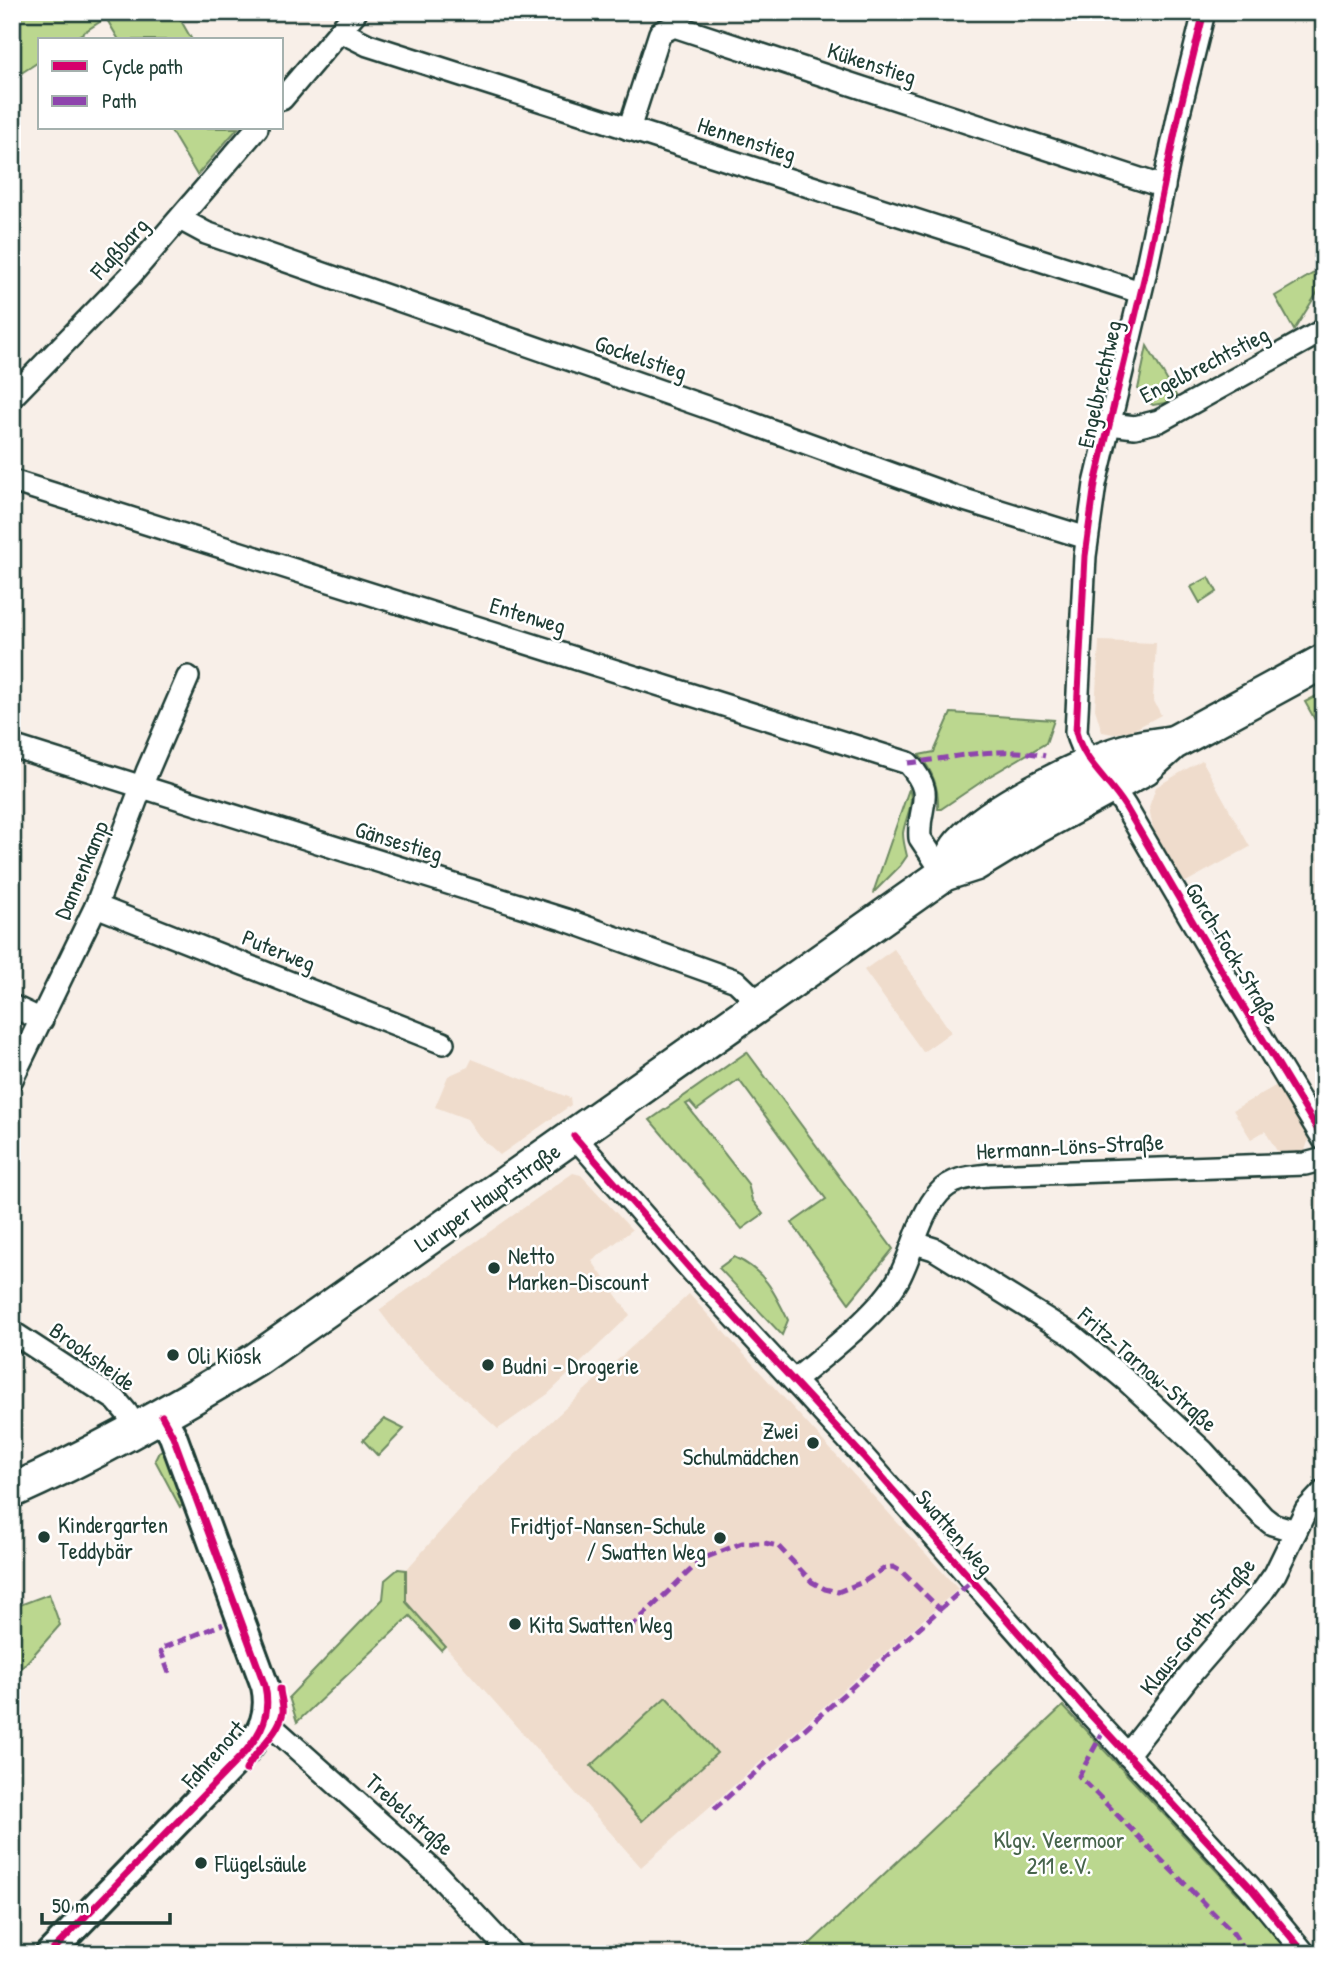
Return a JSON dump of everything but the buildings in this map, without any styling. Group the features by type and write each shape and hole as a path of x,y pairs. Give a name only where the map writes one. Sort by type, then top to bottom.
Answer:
{"main road":[{"name":"Luruper Hauptstraße","path":"12,1491 67,1466 148,1423 257,1359 944,874 975,864 1100,777 1145,768 1174,743 1324,660"}],"street":[{"path":"284,97 355,12"},
{"name":"Engelbrechtweg","path":"1100,777 1079,746 1075,717 1087,538 1095,484 1204,12"},
{"name":"Kükenstieg","path":"629,129 660,33 674,26 1164,187"},
{"name":"Hennenstieg","path":"340,31 368,45 1140,292"},
{"name":"Flaßbarg","path":"12,397 86,323 255,130"},
{"name":"Gockelstieg","path":"180,219 206,233 729,415 958,498 1087,538"},
{"name":"Engelbrechtstieg","path":"1110,424 1135,427 1159,421 1320,332 1324,312"},
{"name":"Entenweg","path":"12,481 908,763 923,785 926,795 920,838 944,874"},
{"name":"Dannenkamp","path":"12,1079 96,906 188,677"},
{"name":"Gänsestieg","path":"12,746 565,920 736,981 760,1004"},
{"name":"Gorch-Fock-Straße","path":"1100,777 1123,803 1184,910 1324,1140"},
{"name":"Puterweg","path":"96,906 443,1043"},
{"path":"12,1006 42,1020"},
{"name":"Swatten Weg","path":"574,1136 1127,1755 1249,1886 1305,1954"},
{"name":"Hermann-Löns-Straße","path":"794,1381 877,1306 897,1283 923,1219 939,1193 951,1183 966,1177 1108,1169 1305,1164 1324,1159"},
{"name":"Fritz-Tarnow-Straße","path":"915,1243 934,1250 1072,1335 1203,1451 1263,1517 1272,1524 1296,1531"},
{"name":"Brooksheide","path":"12,1332 116,1400 127,1413 148,1423"},
{"name":"Fahrenort","path":"49,1954 245,1752 264,1723 268,1700 265,1686 176,1443 148,1423"},
{"name":"Klaus-Groth-Straße","path":"1127,1755 1190,1675 1263,1591 1275,1574 1306,1510 1324,1491"},
{"name":"Trebelstraße","path":"264,1723 406,1844 463,1900 512,1954"}],"shaded area":[{"path":"1099,641 1156,643 1153,699 1161,715 1133,730 1113,734 1102,732 1095,709"},
{"path":"1202,760 1250,847 1184,883 1153,829 1149,807 1156,787"},
{"path":"894,949 951,1032 923,1052 864,970"},
{"path":"472,1059 570,1098 571,1105 500,1155 479,1136 467,1119 435,1107 448,1076 468,1067"},
{"path":"1277,1085 1309,1139 1303,1156 1280,1156 1265,1131 1251,1139 1233,1110"},
{"path":"573,1173 581,1175 632,1230 592,1261 630,1315 548,1394 498,1429 407,1347 379,1310"},
{"name":"Fridtjof-Nansen-Schule / Swatten Weg","path":"689,1294 958,1589 641,1867 406,1602 406,1570 479,1488"}],"green space":[{"path":"12,12 176,12 191,38 118,38 106,18 75,38 38,38 38,62 12,79"},
{"path":"170,130 236,130 197,175"},
{"path":"1324,267 1324,282 1294,330 1275,296"},
{"path":"1147,346 1177,397 1165,403 1153,405 1144,399 1138,389"},
{"path":"1209,577 1217,592 1200,603 1191,587"},
{"path":"1324,692 1324,736 1305,702"},
{"path":"951,713 1054,720 1046,743 938,809 934,780 919,755 934,752"},
{"path":"909,789 910,806 903,833 907,856 873,893"},
{"path":"747,1052 893,1249 849,1303 792,1223 826,1199 739,1080 697,1110 690,1102 686,1104 748,1184 752,1200 763,1214 742,1229 650,1120"},
{"path":"734,1257 753,1268 773,1291 788,1320 782,1335 719,1268"},
{"path":"384,1419 404,1429 378,1456 363,1440"},
{"path":"165,1448 186,1503 180,1507 155,1460"},
{"path":"398,1569 406,1570 406,1602 445,1646 441,1650 410,1616 297,1722 289,1697 383,1599 385,1580"},
{"path":"49,1594 60,1625 12,1679 12,1608"},
{"path":"666,1697 717,1753 642,1821 591,1766"},
{"name":"Klgv. Veermoor 211 e.V.","path":"1063,1706 1294,1954 799,1954"}],"marked path":[{"path":"908,763 994,752 1045,756"},
{"path":"630,1628 702,1559 742,1543 778,1546 812,1582 838,1592 863,1582 885,1568 893,1567 902,1572 940,1609"},
{"path":"714,1809 972,1581"},
{"path":"169,1673 160,1649 223,1624"},
{"path":"1104,1730 1079,1776 1233,1933 1247,1954"}],"cycle path":[{"path":"1204,12 1095,484 1085,556 1076,732 1085,753 1125,806 1324,1140"},
{"path":"574,1136 692,1271 863,1456 1088,1712 1249,1886 1305,1954"},
{"path":"49,1954 245,1752 260,1730 266,1714 265,1686 173,1436 162,1416"},
{"path":"246,1770 280,1721 283,1712 280,1689"}],"place":[{"name":"Netto Marken-Discount","path":"494,1268"},
{"name":"Oli Kiosk","path":"173,1355"},
{"name":"Budni - Drogerie","path":"488,1365"},
{"name":"Zwei Schulmädchen","path":"813,1443"},
{"name":"Kindergarten Teddybär","path":"44,1537"},
{"name":"Fridtjof-Nansen-Schule / Swatten Weg","path":"720,1538"},
{"name":"Kita Swatten Weg","path":"515,1624"},
{"name":"Flügelsäule","path":"201,1863"}]}
